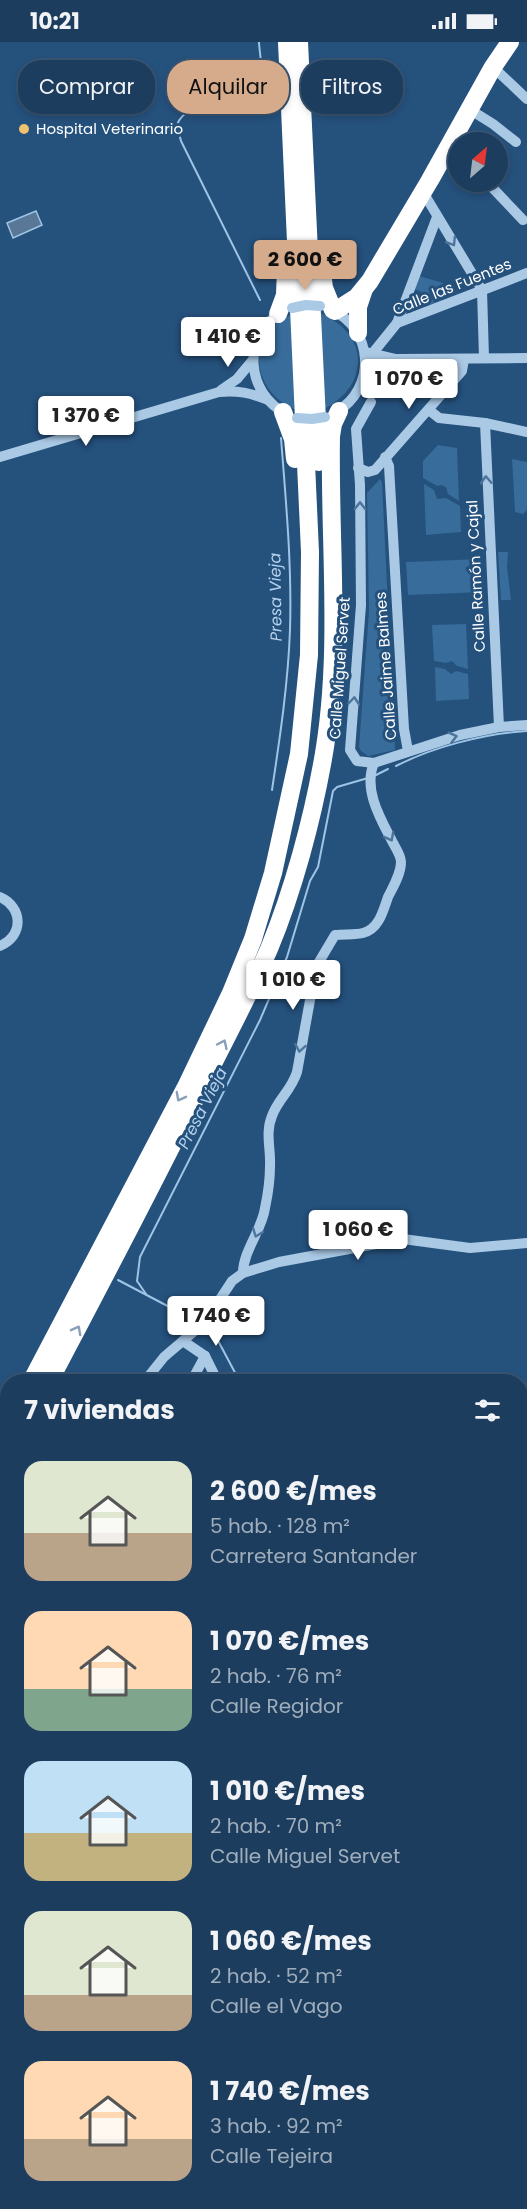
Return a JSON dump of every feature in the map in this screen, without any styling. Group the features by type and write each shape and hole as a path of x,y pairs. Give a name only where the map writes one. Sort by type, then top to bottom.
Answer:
{"highway":[{"path":"275,42 286,271 285,311"},
{"path":"35,1374 206,1045 242,966 273,873 291,797 306,701 311,609 286,42"},
{"path":"244,999 264,944 295,842 312,756 322,655 323,551 299,42"},
{"path":"311,42 322,279 329,309 357,297 367,285 423,192 448,158"},
{"path":"461,132 469,109 510,42"},
{"path":"322,279 328,287 341,292 367,285"},
{"path":"358,333 358,307 367,285"},
{"path":"54,1374 170,1150 270,946 303,844 324,757 334,644 332,414"},
{"path":"206,1045 237,964 265,871 275,826 294,700 299,610 295,449 289,426 290,415"}],"street":[{"path":"493,67 527,99"},
{"path":"469,109 516,142"},
{"path":"423,192 482,290 484,358"},
{"path":"496,192 523,220"},
{"path":"397,323 437,217"},
{"name":"Calle las Fuentes","path":"368,354 397,323 527,273"},
{"path":"0,457 219,392 234,390 254,393 290,415 312,419 332,414 350,402 359,390 365,374 368,354 352,324 329,309 306,305 285,311 264,327 255,343 252,362 257,382 268,400"},
{"path":"368,354 387,358 424,359 527,358"},
{"path":"359,390 384,375 424,359"},
{"path":"360,485 462,371 464,359"},
{"path":"219,392 237,379 252,362"},
{"name":"Calle Miguel Servet","path":"371,402 356,429 360,485 361,605 350,750 357,761 374,763"},
{"path":"429,410 439,418 485,423 527,432"},
{"name":"Calle Ramón y Cajal","path":"485,423 499,727"},
{"name":"Calle Jaime Balmes","path":"385,457 389,466 404,729 408,751 460,735 499,727 527,725"},
{"path":"358,468 368,472 375,470"},
{"path":"243,1273 243,1263 257,1236 265,1210 270,1166 268,1130 278,1103 292,1087 297,1072 316,967 335,935 362,934 374,928 398,874 401,862 383,824 369,779 374,763 408,751"},
{"path":"0,897 14,907 18,922 13,938 0,946"},
{"path":"150,1374 164,1357 201,1325 232,1281 243,1273 279,1262 403,1239 470,1248 527,1243"},
{"path":"183,1341 205,1356 214,1374"},
{"path":"195,1374 205,1356"}],"shaded area":[{"path":"36,211 42,225 13,238 7,223"},
{"path":"419,276 443,283 441,300 429,305 424,293 414,289"},
{"path":"320,313 336,322 348,333 355,346 358,360 356,373 350,386 339,399 324,409"},
{"path":"294,314 297,410 281,402 270,390 262,377 259,362 261,347 267,334 278,322"},
{"path":"203,334 206,342 190,347 188,339"},
{"path":"438,445 457,448 459,501 448,494 446,487 437,486 423,478 423,461"},
{"path":"512,459 527,462 527,510 523,514 515,512"},
{"path":"380,479 382,482 395,750 368,756 359,747 369,611 367,493"},
{"path":"424,484 434,490 437,499 446,498 460,506 461,532 426,535"},
{"path":"498,552 508,552 507,567 511,600 501,600"},
{"path":"481,559 483,592 408,595 406,562"},
{"path":"466,624 468,669 457,666 452,661 446,663 434,661 432,625"},
{"path":"435,667 445,669 451,674 456,671 468,674 469,699 436,701"}],"waterway":[{"name":"Presa Vieja","path":"259,42 261,74 256,84 234,95 193,109 183,115 177,125 181,141 260,300"},
{"name":"Presa Vieja","path":"272,790 286,690 290,630 287,510 281,438"},
{"path":"396,766 460,742 527,731"},
{"path":"374,776 388,769"},
{"name":"Presa Vieja","path":"146,1294 137,1281 140,1257 260,1020 287,957 310,881 318,867 333,791 337,787 368,778"},
{"name":"Presa Vieja","path":"118,1280 198,1322"},
{"name":"Presa Vieja","path":"206,1326 215,1335 236,1374"}],"place":[{"name":"Hospital Veterinario","path":"24,129"}]}
